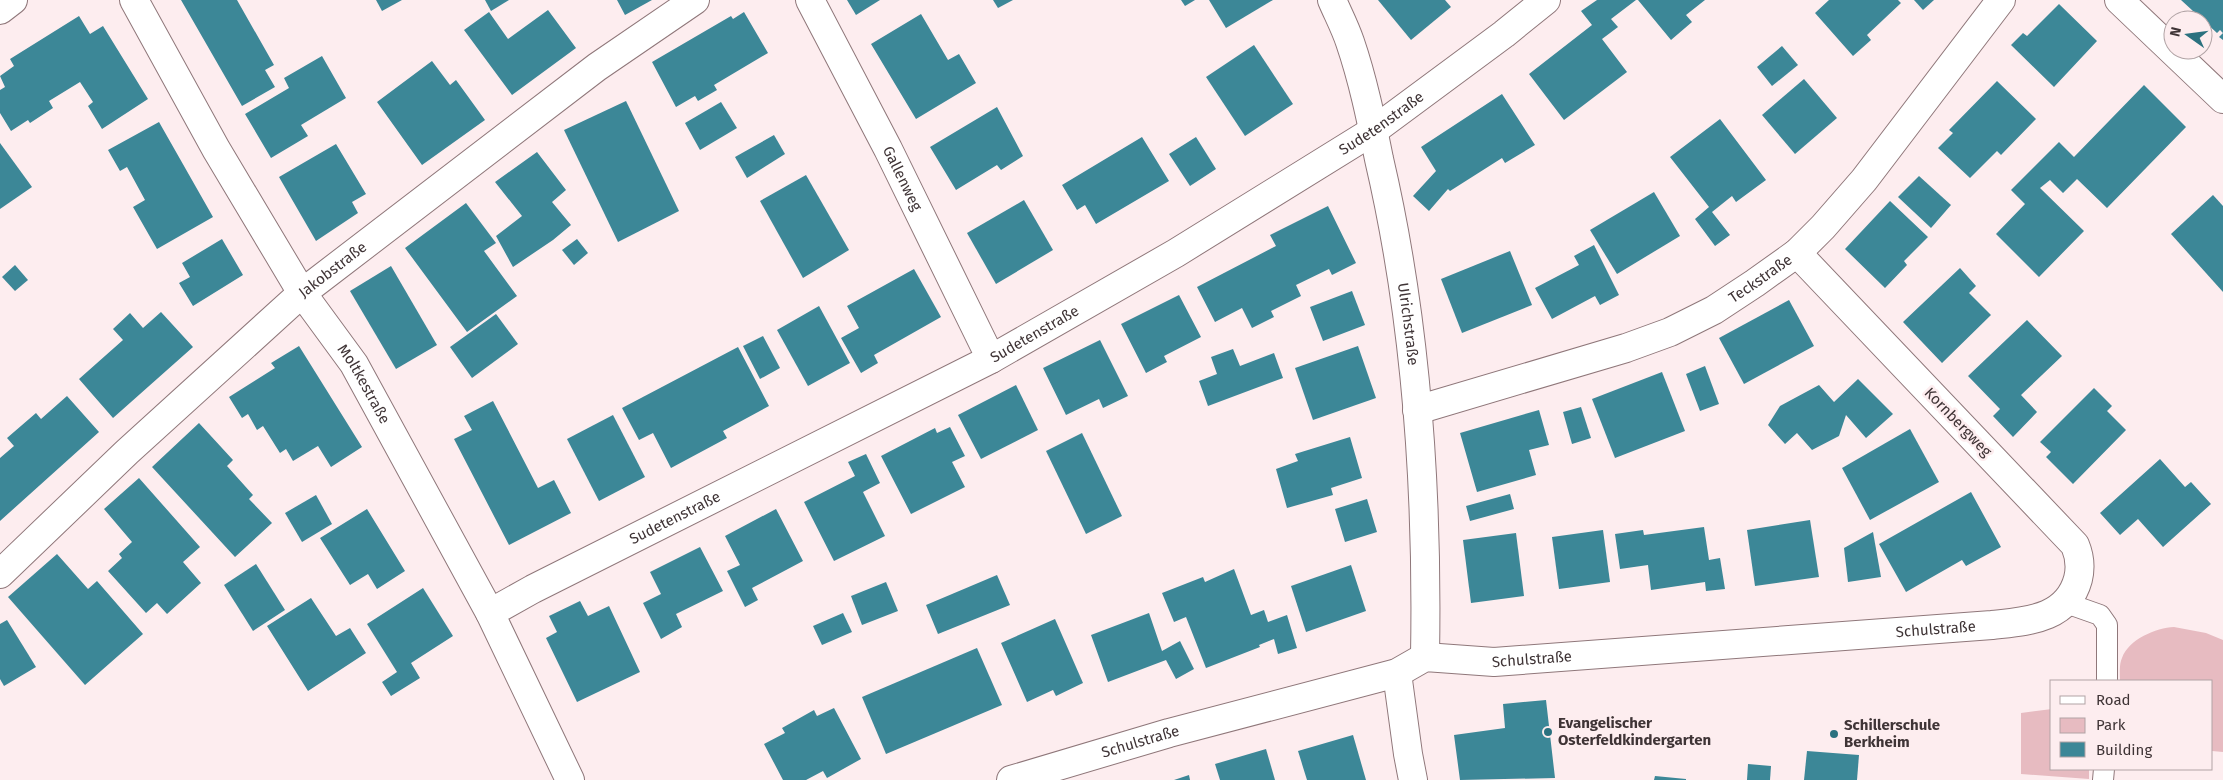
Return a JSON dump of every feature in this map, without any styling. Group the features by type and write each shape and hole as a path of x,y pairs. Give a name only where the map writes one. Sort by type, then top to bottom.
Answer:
{"street":[{"name":"Moltkestraße","path":"134,0 216,149 302,293 354,364 490,613 570,780"},
{"name":"Jakobstraße","path":"0,574 127,452 302,293 589,72 695,0"},
{"name":"Gallenweg","path":"810,0 888,149 991,359"},
{"name":"Ulrichstraße","path":"1332,0 1350,40 1361,76 1394,223 1401,263 1417,410 1426,544 1425,657"},
{"name":"Sudetenstraße","path":"490,613 991,359 1176,253 1373,131 1504,34 1546,0"},
{"name":"Teckstraße","path":"1417,410 1626,348 1670,332 1714,310 1797,253 1864,180 2001,0"},
{"path":"2119,0 2223,99"},
{"name":"Kornbergweg","path":"1797,253 2075,545 2080,561 2079,572 2073,594 2066,603"},
{"name":"Schulstraße","path":"1011,780 1161,735 1397,673 1425,657 1494,662 1992,625 2044,617 2066,603"},
{"path":"1397,673 1413,780"}],"lane":[{"path":"2066,603 2100,615 2107,624 2106,680"}],"green space":[{"path":"2174,627 2206,633 2223,640 2223,752 2213,751 2213,680 2120,680 2121,660 2131,645 2151,632"},
{"path":"2050,709 2050,770 2089,770 2089,779 2021,774 2021,713"}],"building":[{"path":"181,0 237,0 274,65 265,70 275,87 242,106"},
{"path":"376,0 402,0 382,11"},
{"path":"485,0 509,0 491,11"},
{"path":"617,0 652,0 625,15"},
{"path":"847,0 880,0 856,15"},
{"path":"993,0 1013,0 998,8"},
{"path":"1181,0 1195,0 1185,6"},
{"path":"1209,0 1273,0 1226,28"},
{"path":"1378,0 1445,0 1451,7 1411,40"},
{"path":"1597,0 1636,0 1611,19 1618,27 1602,39 1627,72 1564,120 1529,74 1592,25 1581,11"},
{"path":"1638,0 1705,0 1686,15 1692,22 1671,40"},
{"path":"1829,0 1898,0 1901,3 1867,35 1871,40 1853,56 1815,13"},
{"path":"1914,0 1934,0 1923,10"},
{"path":"2181,0 2223,0 2223,33 2220,30 2217,33 2213,29 2213,10 2192,10"},
{"path":"2059,4 2097,41 2054,87 2011,45 2023,33 2027,36"},
{"path":"548,10 576,48 512,95 464,30 489,12 508,39"},
{"path":"744,12 768,53 714,85 717,90 698,101 695,96 676,107 652,62 731,16 733,19"},
{"path":"921,14 948,60 959,54 976,83 916,119 871,44"},
{"path":"79,16 90,34 103,26 148,99 102,129 88,106 93,102 80,82 49,101 53,108 30,123 28,120 11,131 0,113 0,90 5,87 0,76 14,66 10,59"},
{"path":"1254,45 1293,104 1245,136 1206,77"},
{"path":"1782,46 1798,65 1772,86 1757,67"},
{"path":"322,56 346,98 301,125 308,136 271,158 245,114 289,88 284,78"},
{"path":"432,61 450,85 456,80 485,120 422,165 377,102"},
{"path":"1804,79 1837,118 1795,154 1762,115"},
{"path":"1997,81 2036,119 2001,155 1997,151 1970,178 1938,148 1953,133 1949,130"},
{"path":"2144,85 2186,127 2107,208 2077,179 2063,193 2050,180 2040,188 2084,231 2039,277 1996,234 2025,204 2011,190 2059,142 2074,157"},
{"path":"1502,94 1535,145 1505,163 1502,158 1450,191 1448,189 1429,211 1413,196 1436,171 1421,147"},
{"path":"626,101 679,211 618,242 564,130"},
{"path":"721,102 737,128 700,150 685,123"},
{"path":"997,107 1023,156 1001,170 997,165 956,190 930,147"},
{"path":"1720,119 1766,180 1736,202 1732,196 1712,212 1730,235 1715,246 1695,219 1709,207 1670,157"},
{"path":"159,122 213,217 157,249 133,207 145,200 127,167 120,171 108,150"},
{"path":"774,135 785,154 747,178 735,157"},
{"path":"1142,137 1169,181 1096,224 1085,205 1077,210 1062,185"},
{"path":"1196,137 1216,169 1190,186 1169,154"},
{"path":"0,143 32,187 0,209"},
{"path":"336,144 366,194 352,202 358,213 316,241 279,177"},
{"path":"537,152 566,190 552,202 571,225 553,240 513,267 496,236 522,216 495,182"},
{"path":"806,175 849,250 803,278 760,201"},
{"path":"1919,176 1951,205 1931,228 1898,197"},
{"path":"1654,192 1680,236 1617,274 1590,230"},
{"path":"2213,195 2223,206 2223,292 2171,234"},
{"path":"1024,200 1053,250 996,284 967,233"},
{"path":"1890,201 1928,237 1904,261 1907,265 1885,288 1845,249"},
{"path":"466,203 496,243 484,251 517,296 467,332 405,248"},
{"path":"1328,206 1356,263 1332,275 1329,269 1296,285 1301,296 1271,311 1274,317 1252,328 1242,308 1215,322 1197,287 1276,246 1270,235"},
{"path":"222,239 243,275 193,306 179,283 190,277 182,263"},
{"path":"577,239 588,253 574,265 562,250"},
{"path":"1594,245 1619,295 1600,305 1595,296 1552,319 1535,288 1579,265 1574,256"},
{"path":"1510,251 1532,305 1462,333 1441,279"},
{"path":"15,265 28,280 15,291 2,277"},
{"path":"391,266 437,345 396,369 350,291"},
{"path":"1960,268 1976,286 1969,293 1991,315 1942,363 1903,322"},
{"path":"914,269 941,317 874,355 878,363 861,373 841,338 859,328 847,306"},
{"path":"1352,291 1365,325 1323,341 1310,307"},
{"path":"1179,295 1201,337 1164,356 1167,362 1146,373 1121,324"},
{"path":"1789,300 1814,346 1744,384 1719,338"},
{"path":"819,306 850,363 808,386 777,330"},
{"path":"161,312 193,347 113,418 79,379 123,340 113,329 130,313 143,328"},
{"path":"496,314 518,344 472,378 450,347"},
{"path":"2027,320 2062,356 2021,395 2037,412 2013,437 1993,416 2000,409 1968,376"},
{"path":"763,336 780,368 760,379 743,346"},
{"path":"1100,340 1128,396 1103,408 1099,399 1066,415 1043,368"},
{"path":"299,346 362,447 331,467 318,446 293,461 286,449 280,453 263,426 257,430 248,414 242,418 229,397 275,368 271,363"},
{"path":"1358,346 1376,398 1313,420 1295,368"},
{"path":"738,347 769,406 723,431 727,438 671,468 653,433 639,440 622,408"},
{"path":"1233,349 1240,366 1274,353 1283,378 1208,406 1199,381 1217,374 1211,357"},
{"path":"1705,366 1719,404 1700,411 1686,374"},
{"path":"1662,372 1685,431 1615,458 1592,399"},
{"path":"1858,379 1893,414 1866,438 1846,415 1839,436 1812,450 1797,433 1785,444 1768,425 1780,406 1819,385 1834,402"},
{"path":"1016,385 1038,430 981,459 958,415"},
{"path":"2094,388 2112,406 2107,411 2126,430 2073,484 2046,457 2051,452 2040,442"},
{"path":"67,396 99,432 0,521 0,458 14,446 7,438 36,413 41,419"},
{"path":"493,401 538,488 554,480 571,513 509,545 454,439 472,430 464,416"},
{"path":"1581,407 1591,438 1572,444 1563,412"},
{"path":"1539,410 1549,445 1529,450 1536,475 1477,492 1460,433"},
{"path":"613,415 645,477 599,501 567,439"},
{"path":"199,423 233,460 227,466 253,495 249,499 272,523 235,557 152,467"},
{"path":"950,427 965,456 952,462 965,487 911,514 881,456 935,428 937,433"},
{"path":"1910,429 1939,482 1870,520 1842,468"},
{"path":"1082,433 1122,516 1086,534 1046,451"},
{"path":"1350,437 1362,478 1331,488 1333,495 1287,508 1276,469 1298,461 1295,454"},
{"path":"866,454 880,483 863,492 885,536 834,561 804,502 855,476 848,462"},
{"path":"2160,459 2185,487 2191,482 2211,504 2163,547 2138,519 2120,535 2100,513"},
{"path":"139,478 200,547 183,562 201,583 167,614 157,603 146,613 108,571 122,558 119,554 132,542 104,509"},
{"path":"1971,492 2001,547 1966,566 1962,560 1906,592 1879,544"},
{"path":"1510,494 1514,509 1470,521 1466,506"},
{"path":"316,495 332,524 302,542 285,513"},
{"path":"1367,499 1377,532 1345,542 1335,509"},
{"path":"367,509 405,571 377,589 368,574 350,585 320,538"},
{"path":"776,509 803,561 752,588 758,600 745,607 727,571 740,565 725,536"},
{"path":"1810,520 1819,577 1755,586 1747,530"},
{"path":"1704,527 1709,560 1720,558 1725,589 1706,591 1705,582 1651,590 1648,565 1620,569 1615,534 1643,530 1644,535"},
{"path":"1603,530 1610,582 1559,589 1552,537"},
{"path":"1873,532 1881,577 1848,582 1844,548"},
{"path":"1516,533 1524,596 1471,603 1463,540"},
{"path":"700,547 723,591 676,614 682,627 661,639 643,603 661,594 650,572"},
{"path":"57,554 88,589 97,581 143,634 85,685 8,597"},
{"path":"256,564 285,610 253,631 224,585"},
{"path":"1351,565 1366,611 1306,632 1291,586"},
{"path":"1234,569 1251,615 1264,610 1268,622 1287,615 1297,648 1278,654 1274,639 1259,645 1260,647 1206,668 1186,617 1174,622 1162,593 1203,577 1205,582"},
{"path":"997,575 1010,605 938,634 926,605"},
{"path":"886,582 898,611 862,625 851,596"},
{"path":"423,588 453,636 411,663 420,678 391,696 382,682 397,672 367,624"},
{"path":"311,598 336,636 350,628 366,653 308,691 267,626"},
{"path":"580,601 588,616 609,606 640,672 577,702 546,638 557,632 549,616"},
{"path":"843,613 852,632 822,645 813,626"},
{"path":"1149,613 1162,651 1180,641 1194,669 1176,679 1166,660 1108,682 1091,635"},
{"path":"1055,619 1083,683 1056,696 1053,690 1027,702 1001,643"},
{"path":"7,620 36,667 4,686 0,679 0,624"},
{"path":"977,648 1002,705 886,754 862,697"},
{"name":"Evangelischer Osterfeldkindergarten","path":"1546,700 1555,778 1460,780 1454,735 1505,728 1503,704"},
{"path":"834,708 861,759 827,778 823,771 806,780 783,780 764,744 785,733 782,728 814,710 817,716"},
{"path":"1353,735 1366,780 1307,780 1298,751"},
{"path":"1266,749 1275,780 1220,780 1215,764"},
{"name":"Schillerschule Berkheim","path":"1807,751 1859,755 1857,780 1804,780"},
{"path":"1748,764 1771,766 1770,780 1747,780"},
{"path":"1189,775 1190,780 1174,780"},
{"path":"1655,776 1686,779 1686,780 1654,780"}],"place":[{"name":"Evangelischer Osterfeldkindergarten","path":"1548,732"},
{"name":"Schillerschule Berkheim","path":"1834,734"}]}
